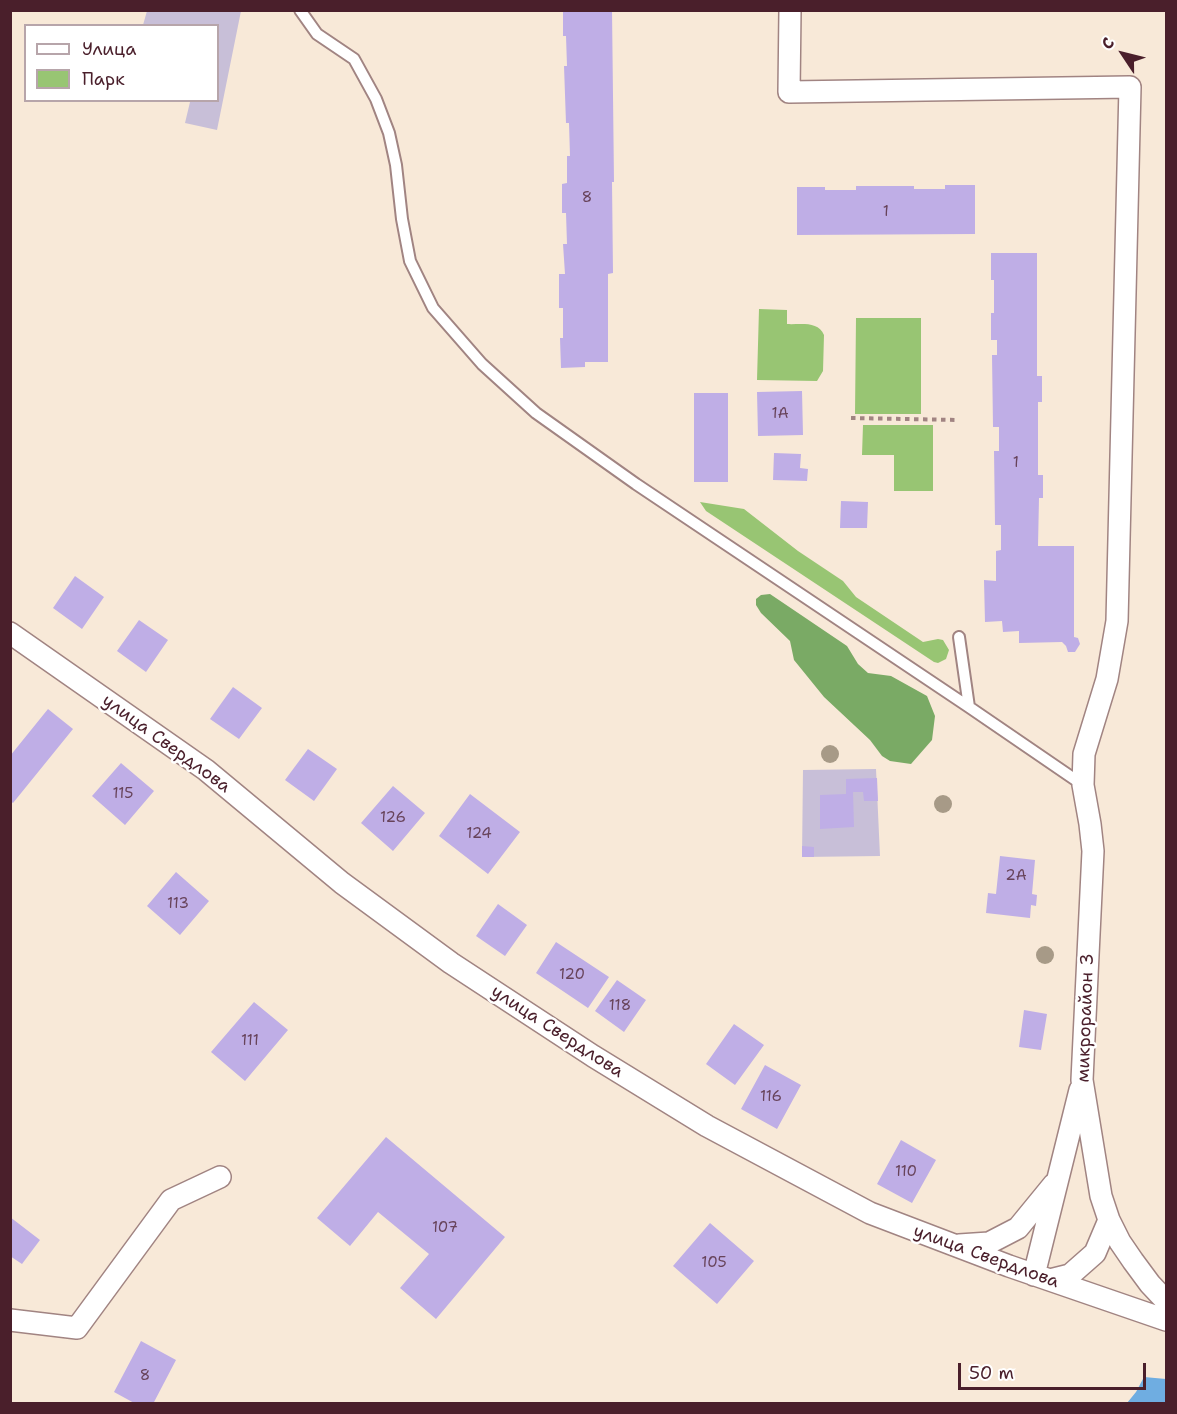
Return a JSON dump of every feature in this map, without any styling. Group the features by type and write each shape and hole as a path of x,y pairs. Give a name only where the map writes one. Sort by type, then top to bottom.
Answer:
{"street":[{"name":"микрорайон 3","path":"790,10 789,92 1130,87 1117,621 1107,679 1084,754 1083,785 1093,851 1082,1080 1101,1196 1109,1220 1133,1261 1150,1284 1167,1301"},
{"name":"улица Свердлова","path":"10,633 206,770 342,883 408,932 593,1056 707,1126 870,1213 1042,1277 1167,1320"},
{"path":"1082,1080 1058,1179 1042,1277 1070,1275 1095,1253 1109,1220"},
{"path":"10,1320 78,1328 171,1200 220,1177"},
{"path":"954,1245 989,1243 1018,1228 1058,1179"}],"lane":[{"path":"300,10 317,34 354,59 376,99 389,133 396,165 402,219 410,261 433,308 482,364 536,413 636,484 1083,785"},
{"path":"959,637 969,707"}],"path":[{"path":"851,418 958,420"}],"shaded area":[{"path":"147,11 241,11 217,130 185,123 190,102 219,102 219,24 143,24"},
{"path":"876,769 880,856 802,857 803,770"}],"green space":[{"path":"759,309 787,310 787,324 808,324 821,330 824,335 823,371 817,381 757,380"},
{"path":"856,318 921,318 921,414 855,414"},
{"path":"863,425 933,425 933,491 894,491 894,455 862,455"},
{"path":"700,502 744,509 798,551 843,581 856,597 923,642 943,640 949,650 946,659 938,663 934,662 706,511"},
{"path":"770,594 847,646 858,664 868,673 891,676 927,696 935,716 932,740 911,764 890,761 882,756 870,740 824,697 794,660 790,641 761,613 756,605 756,599 761,595"}],"water":[{"path":"1144,1377 1166,1379 1166,1403 1127,1403"}],"building":[{"path":"563,10 612,10 614,182 612,182 613,273 608,274 608,362 585,362 585,367 561,368 560,338 563,338 563,308 559,308 559,274 565,274 563,244 567,244 566,213 562,213 562,184 567,183 567,156 570,156 569,123 566,123 564,66 567,66 566,36 563,36"},
{"path":"945,185 975,185 975,234 797,235 797,187 825,187 825,190 856,190 856,186 914,186 914,189 945,189"},
{"path":"991,253 1037,253 1037,376 1042,376 1042,402 1038,402 1038,475 1043,475 1043,498 1039,498 1038,546 1074,546 1074,637 1078,638 1080,644 1075,652 1068,652 1062,642 1019,643 1019,631 1003,632 1002,621 985,622 984,580 996,581 996,551 1001,550 1001,525 995,525 994,451 999,451 999,427 993,427 992,355 997,355 997,340 991,340 994,280 991,280"},
{"path":"802,391 803,435 758,436 757,392"},
{"path":"694,393 728,393 728,482 694,482"},
{"path":"774,453 801,454 800,468 808,469 807,481 773,480"},
{"path":"841,501 868,502 867,528 840,528"},
{"path":"75,576 104,597 82,629 53,608"},
{"path":"139,620 168,640 146,672 117,651"},
{"path":"233,687 262,708 239,739 210,719"},
{"path":"48,709 73,729 13,803 10,801 10,756"},
{"path":"308,749 337,769 314,801 285,780"},
{"path":"121,763 154,791 125,825 92,796"},
{"path":"877,778 878,801 864,801 863,792 853,792 854,827 820,829 820,795 846,794 846,779"},
{"path":"393,786 425,813 393,851 361,823"},
{"path":"470,794 520,832 488,874 439,836"},
{"path":"802,846 814,847 814,857 802,857"},
{"path":"1000,856 1035,860 1032,894 1037,895 1036,906 1031,905 1030,918 986,913 988,893 996,894"},
{"path":"176,872 209,901 180,935 147,906"},
{"path":"498,904 527,925 505,956 476,936"},
{"path":"556,942 609,977 588,1008 536,973"},
{"path":"617,980 646,1000 624,1032 595,1011"},
{"path":"254,1002 288,1030 245,1081 211,1052"},
{"path":"1024,1010 1047,1014 1041,1050 1019,1047"},
{"path":"734,1024 764,1045 735,1085 706,1064"},
{"path":"765,1065 801,1085 777,1129 741,1109"},
{"path":"386,1137 505,1237 436,1319 400,1288 429,1254 378,1212 350,1246 317,1218"},
{"path":"901,1140 936,1160 912,1203 877,1184"},
{"path":"10,1217 40,1240 22,1264 10,1256"},
{"path":"710,1223 754,1261 717,1304 673,1266"},
{"path":"141,1341 176,1360 153,1404 136,1404 114,1392"}]}
